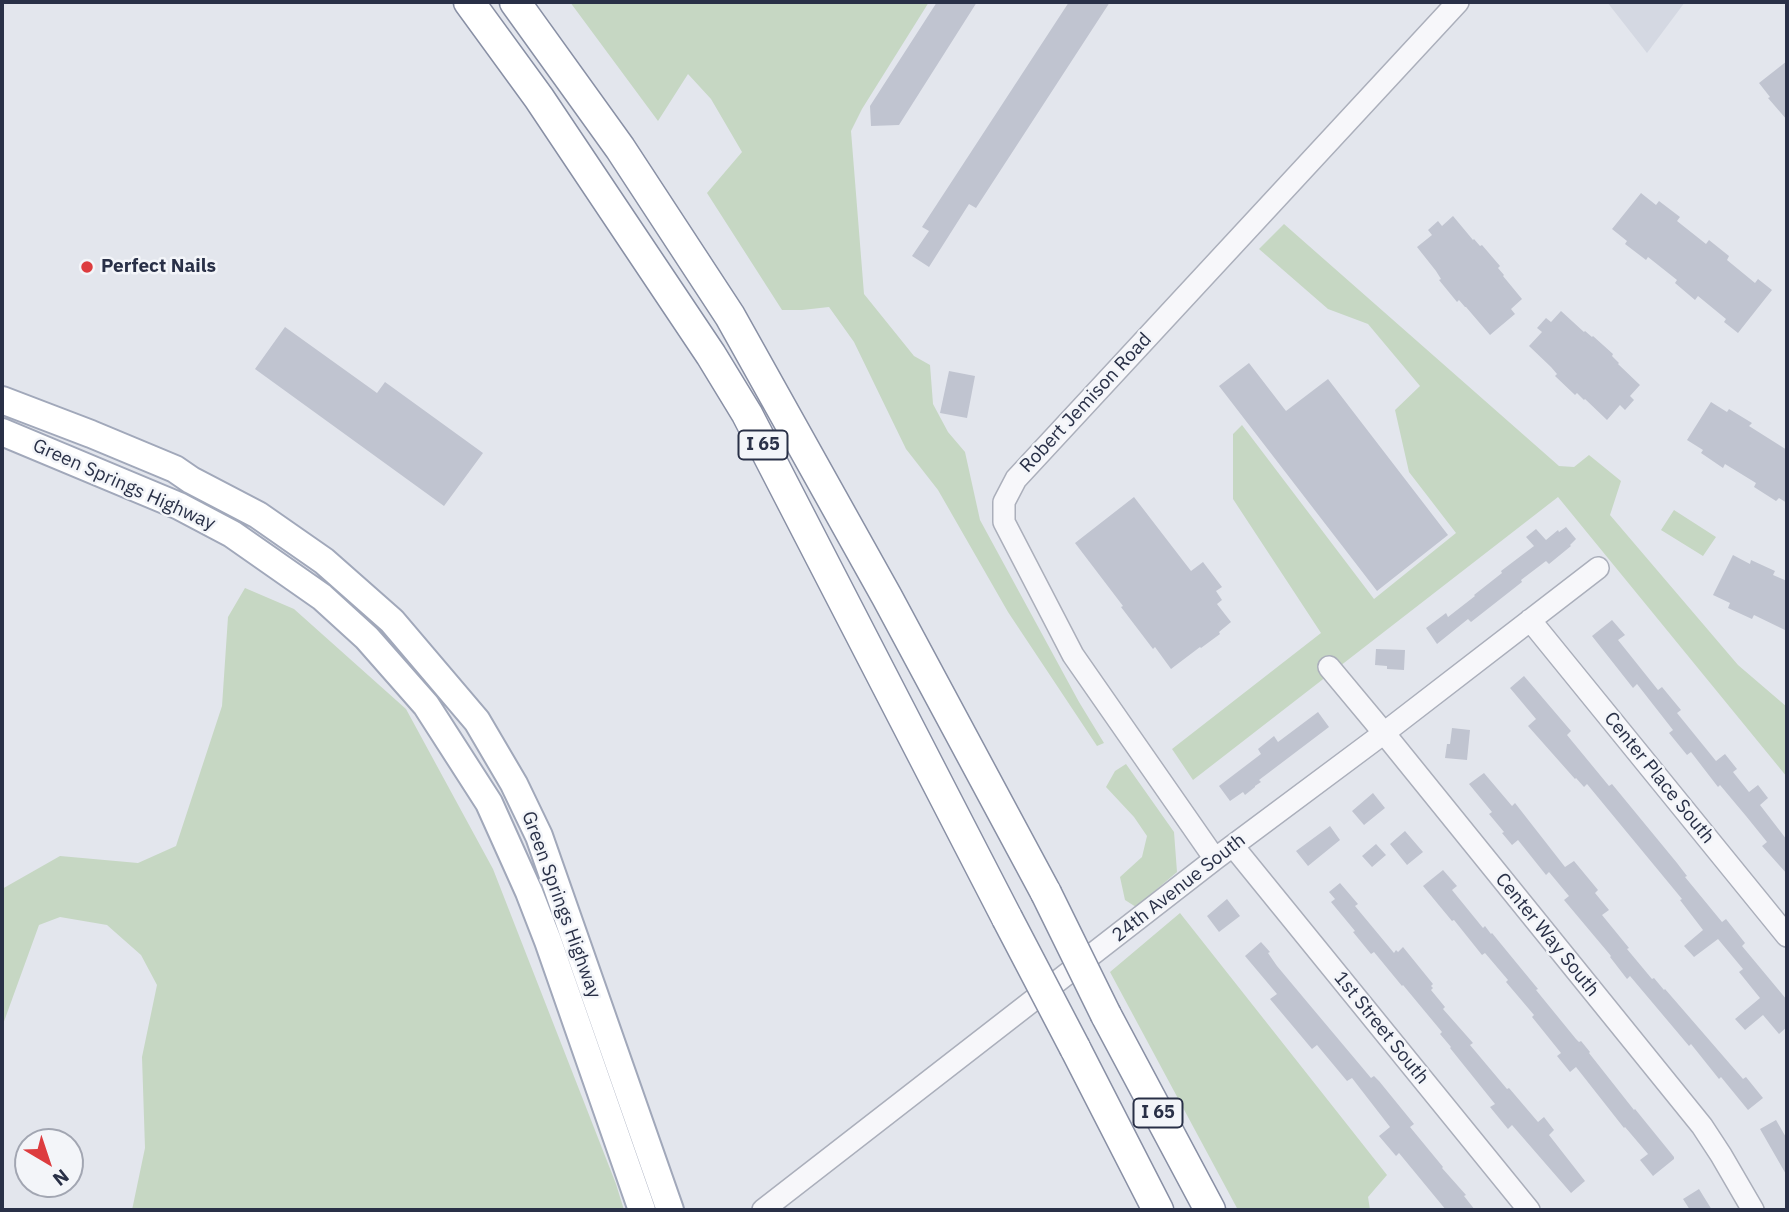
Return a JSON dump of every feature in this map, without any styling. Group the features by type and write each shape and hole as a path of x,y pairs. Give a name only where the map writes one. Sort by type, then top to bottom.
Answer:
{"highway":[{"name":"I 65","path":"469,2 547,110 704,344 747,414 1158,1210"},
{"name":"I 65","path":"515,2 620,148 730,316 887,597 1046,893 1106,1015 1210,1210"}],"main road":[{"name":"Green Springs Highway","path":"2,400 175,469 258,515 324,561 392,621 477,721 514,783 539,836 670,1210"},
{"name":"Green Springs Highway","path":"2,432 179,506 232,534 322,597 367,638 426,705 489,803 530,892 642,1210"}],"street":[{"name":"Robert Jemison Road","path":"1215,859 1073,655 1004,522 1004,502 1016,479 1458,2"},
{"name":"24th Avenue South","path":"763,1210 1215,859 1598,568"},
{"name":"Center Place South","path":"1530,620 1787,936"},
{"name":"Center Way South","path":"1329,667 1702,1126 1753,1210"},
{"name":"1st Street South","path":"1233,846 1529,1210"}],"shaded area":[{"path":"1607,2 1685,2 1647,53"}],"green space":[{"path":"570,2 929,2 851,131 864,294 914,356 930,365 933,404 948,432 965,452 980,520 1104,743 1097,746 1008,612 938,490 906,449 854,342 829,307 782,310 707,193 742,152 711,99 688,74 658,121"},
{"path":"1284,224 1559,466 1574,467 1589,455 1621,481 1610,515 1738,665 1787,707 1787,777 1558,497 1193,780 1172,749 1321,633 1233,499 1233,434 1242,425 1374,599 1456,533 1409,472 1395,410 1420,386 1368,324 1328,309 1259,249"},
{"path":"1674,510 1716,537 1703,556 1661,530"},
{"path":"245,588 294,609 406,709 493,869 624,1210 132,1210 145,1148 142,1057 157,985 141,955 107,925 60,917 39,925 2,1027 2,889 60,856 138,863 176,846 222,706 228,617"},
{"path":"1126,764 1174,832 1177,872 1136,907 1125,900 1120,877 1142,857 1147,836 1134,817 1106,787 1115,771"},
{"path":"1180,913 1387,1175 1368,1197 1370,1210 1238,1210 1110,972"}],"building":[{"path":"937,2 977,2 899,125 871,126 870,106"},
{"path":"1069,2 1110,2 976,208 969,204 929,267 912,256 929,231 922,227"},
{"path":"1787,61 1787,120 1759,83"},
{"path":"1641,193 1656,205 1659,201 1680,217 1677,221 1706,244 1709,240 1729,256 1727,260 1755,283 1758,279 1772,290 1738,333 1724,322 1726,319 1698,296 1695,300 1675,283 1677,280 1648,257 1646,260 1625,244 1627,241 1612,229"},
{"path":"1453,216 1500,266 1498,268 1503,276 1522,299 1511,309 1515,314 1490,335 1459,300 1457,302 1417,247 1432,235 1428,230 1438,221 1442,226"},
{"path":"1561,311 1613,354 1618,364 1640,385 1630,396 1634,400 1625,410 1620,405 1607,420 1585,399 1577,393 1575,395 1529,346 1542,332 1537,328 1546,318 1551,322"},
{"path":"285,327 377,393 385,382 483,453 444,506 255,369"},
{"path":"1249,363 1286,411 1328,379 1448,535 1377,591 1219,386"},
{"path":"949,371 975,376 967,418 940,413"},
{"path":"1711,402 1752,423 1749,426 1787,450 1787,503 1779,498 1776,501 1754,487 1756,483 1725,464 1723,468 1687,440"},
{"path":"1134,497 1191,571 1203,562 1222,587 1216,591 1222,600 1217,604 1231,622 1220,634 1171,669 1121,607 1123,606 1075,543"},
{"path":"1566,527 1576,539 1571,546 1549,564 1546,561 1471,622 1468,619 1437,644 1426,628 1446,613 1448,617 1534,546 1526,537 1536,529 1546,540"},
{"path":"1733,555 1750,564 1751,560 1775,571 1773,575 1787,581 1787,631 1754,615 1752,619 1728,608 1730,603 1713,595"},
{"path":"1612,620 1625,635 1618,640 1658,690 1662,687 1681,710 1677,713 1716,761 1725,754 1737,769 1733,772 1749,792 1758,785 1768,798 1760,805 1787,840 1787,874 1762,846 1767,842 1746,816 1720,785 1718,787 1691,752 1687,755 1669,733 1673,730 1637,684 1633,688 1592,636"},
{"path":"1376,649 1405,650 1404,670 1375,665"},
{"path":"1524,676 1571,731 1567,735 1609,786 1612,784 1722,922 1726,919 1745,943 1742,946 1787,1000 1787,1027 1779,1034 1763,1015 1745,1030 1735,1019 1760,998 1739,972 1743,969 1718,939 1694,957 1684,946 1703,930 1680,900 1682,899 1587,784 1584,787 1575,779 1528,726 1536,719 1510,688"},
{"path":"1318,712 1329,727 1259,780 1261,782 1245,795 1243,792 1230,801 1219,786 1261,754 1258,749 1274,736 1278,742"},
{"path":"1452,728 1470,730 1467,760 1445,758"},
{"path":"1484,773 1512,806 1515,803 1565,867 1574,861 1598,890 1595,893 1609,910 1602,915 1629,948 1627,949 1763,1098 1748,1110 1630,976 1627,979 1564,900 1569,896 1549,872 1546,875 1518,840 1512,845 1502,833 1504,832 1489,814 1492,812 1469,784"},
{"path":"1373,793 1385,808 1364,825 1352,811"},
{"path":"1330,826 1340,840 1308,866 1296,851"},
{"path":"1405,831 1423,852 1407,865 1390,844"},
{"path":"1376,844 1386,855 1372,867 1362,856"},
{"path":"1443,870 1457,886 1452,890 1483,928 1485,926 1492,933 1674,1157 1653,1176 1640,1160 1648,1154 1576,1067 1570,1072 1557,1056 1561,1053 1506,982 1508,980 1485,953 1482,955 1423,886"},
{"path":"1340,883 1358,904 1355,906 1394,953 1403,947 1433,984 1431,990 1445,1007 1443,1009 1473,1043 1470,1045 1507,1089 1509,1088 1538,1122 1544,1117 1554,1130 1549,1135 1585,1181 1571,1193 1512,1125 1508,1129 1490,1107 1495,1104 1450,1048 1440,1034 1442,1032 1374,952 1371,954 1353,932 1355,931 1331,902 1335,899 1329,892"},
{"path":"1227,899 1240,916 1219,932 1207,916"},
{"path":"1261,942 1277,966 1371,1078 1374,1076 1379,1081 1414,1124 1410,1127 1466,1195 1464,1196 1475,1210 1446,1210 1399,1153 1396,1156 1379,1136 1390,1127 1352,1078 1347,1081 1317,1045 1312,1049 1270,999 1277,994 1245,956"},
{"path":"1776,1120 1787,1139 1787,1176 1760,1129"},
{"path":"1699,1189 1712,1210 1690,1210 1683,1199"}],"place":[{"name":"Perfect Nails","path":"87,267"}]}
